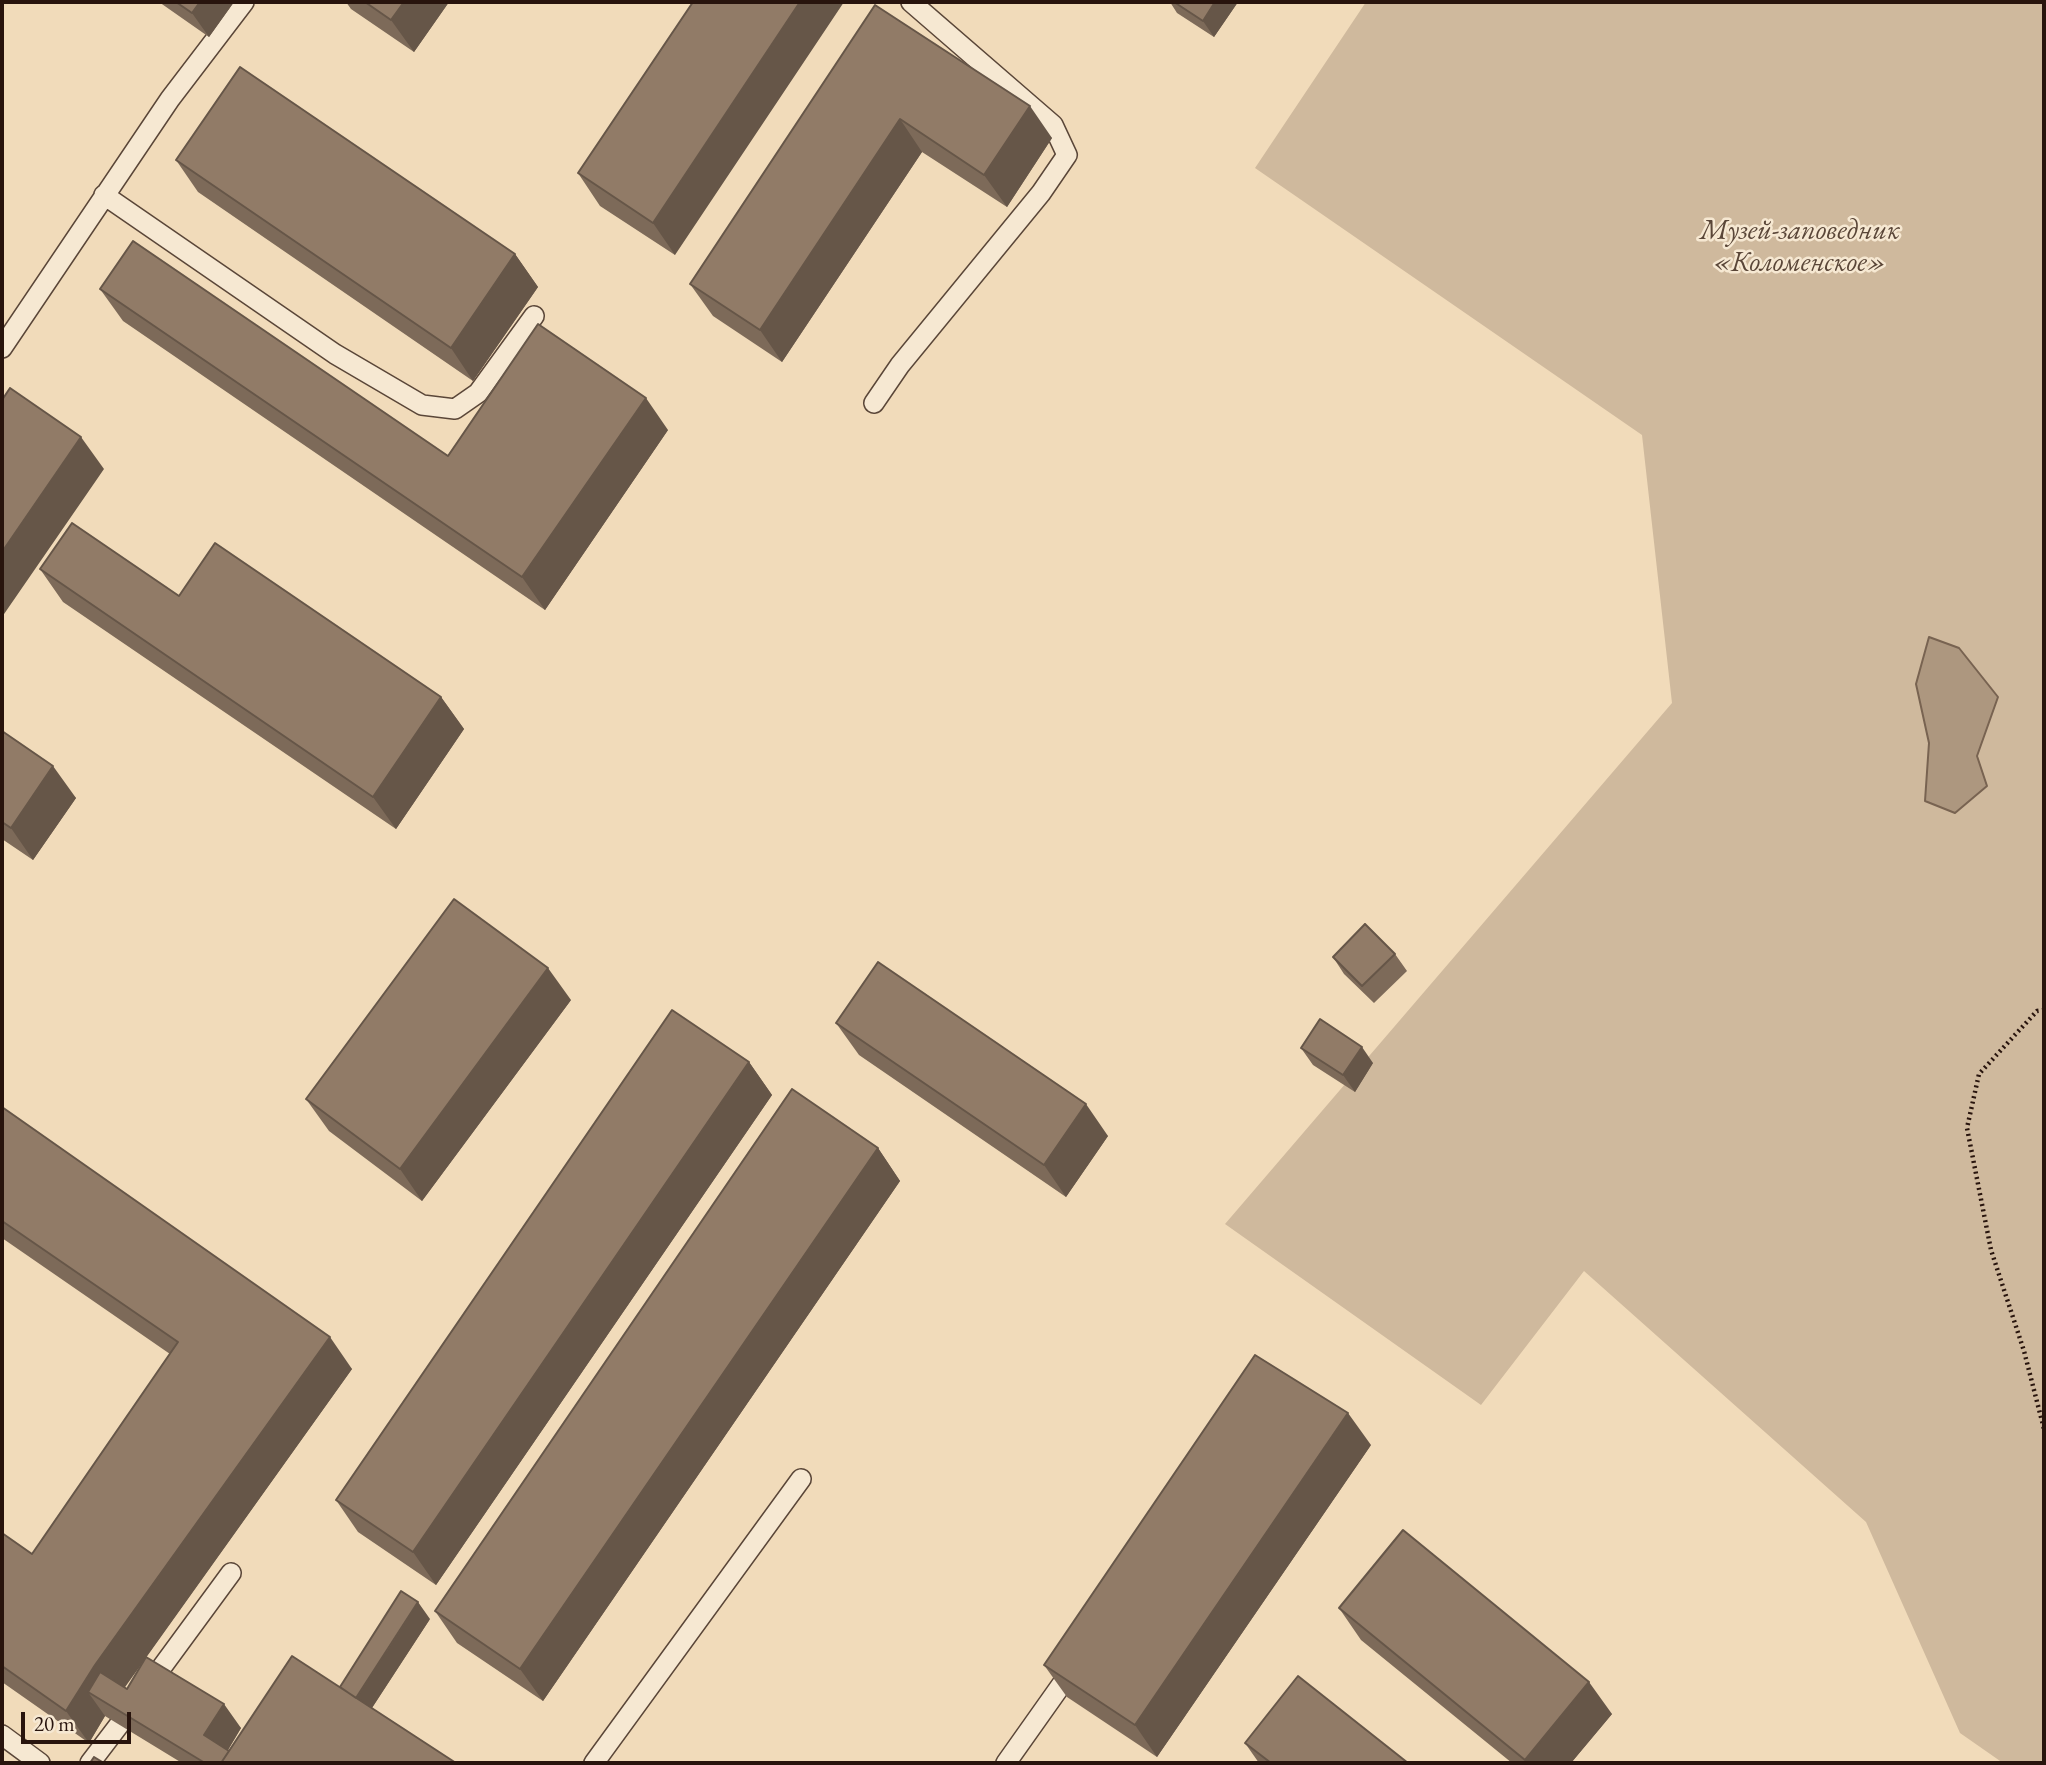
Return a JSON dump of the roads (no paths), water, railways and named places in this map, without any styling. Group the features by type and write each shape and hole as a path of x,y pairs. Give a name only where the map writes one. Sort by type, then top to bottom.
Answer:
{"lane":[{"path":"2,348 170,99 244,2"},
{"path":"874,403 900,365 1041,193 1068,155 1053,125 911,2"},
{"path":"104,195 335,354 422,405 455,409 478,394 534,316"},
{"path":"594,1763 802,1479"},
{"path":"133,1706 231,1573"},
{"path":"1006,1763 1081,1656"},
{"path":"90,1763 119,1725"},
{"path":"2,1735 40,1763"}],"park label":[{"name":"Музей-заповедник «Коломенское»","path":"1800,247"}]}
